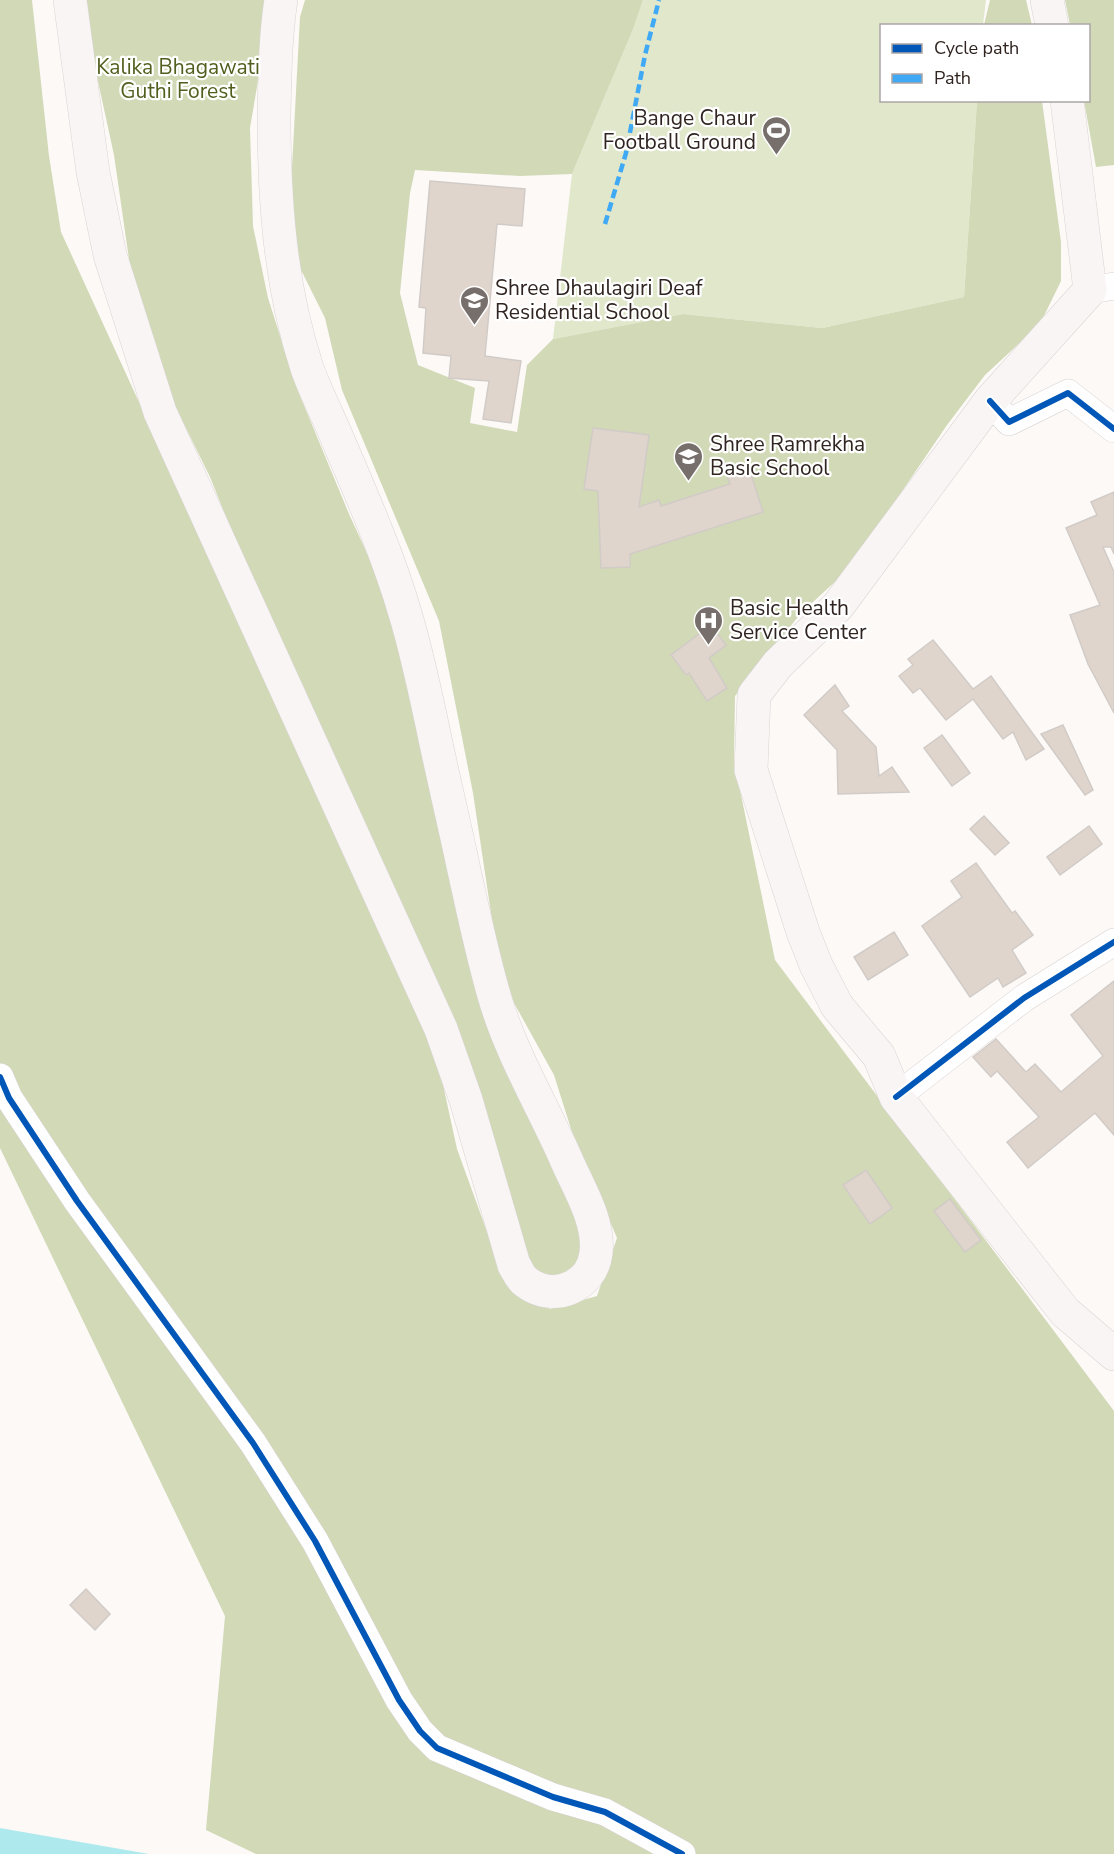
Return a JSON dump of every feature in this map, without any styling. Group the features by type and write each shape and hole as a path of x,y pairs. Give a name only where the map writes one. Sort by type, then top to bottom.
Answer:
{"main road":[{"path":"70,0 93,172 110,255 160,412 441,1029 466,1100 514,1265 523,1280 536,1288 553,1291 573,1288 585,1280 591,1269 596,1254 596,1234 585,1202 519,1059 497,1005 405,612 378,534 308,369 289,299 279,242 274,162 275,64 281,0"},
{"path":"1047,0 1052,24"},
{"path":"1067,102 1102,288 990,401 838,606 778,664 754,695 751,770 803,932 816,965 837,1006 879,1056 896,1097 1065,1312 1114,1354"}],"street":[{"path":"990,401 1010,422 1068,393 1114,429"},
{"path":"896,1097 1024,998 1114,942"},
{"path":"0,1077 9,1098 77,1201 253,1443 315,1541 399,1700 420,1731 437,1748 553,1797 605,1812 682,1854"}],"green space":[{"path":"0,0 32,0 49,156 61,232 435,1048 457,1149 506,1284 550,1309 597,1296 617,1238 572,1132 554,1075 514,1003 497,953 473,793 439,621 342,390 325,318 297,262 291,186 300,17 305,0 643,0 634,27 572,174 520,176 415,170 410,193 400,293 418,365 475,388 470,423 517,432 527,365 553,339 683,314 822,328 964,297 977,102 1042,102 1061,242 1061,281 1040,324 985,375 947,425 871,537 837,580 801,613 735,696 734,761 775,960 1114,1411 1114,1854 256,1854 206,1830 225,1616 0,1148"},
{"name":"Kalika Bhagawati Guthi Forest","path":"83,0 266,0 263,51 250,128 253,226 268,298 296,386 373,566 560,1158 585,1253 571,1278 541,1279 526,1264 210,477 151,357 134,294 114,155 84,17"},
{"name":"Bange Chaur Football Ground","path":"643,0 986,0 983,24 880,24 880,102 977,102 964,297 822,328 683,314 553,339 572,174 634,27"},
{"path":"990,0 1026,0 1032,24 984,24"},
{"path":"1065,0 1114,0 1114,165 1096,167 1084,102 1090,102 1090,24 1070,24"}],"water":[{"path":"0,1828 149,1854 0,1854"}],"building":[{"path":"430,181 525,189 522,226 497,224 485,356 521,361 511,423 483,419 489,381 449,378 451,356 423,353 426,308 419,307"},
{"path":"593,428 649,435 639,507 659,500 661,506 730,484 727,475 749,468 763,512 630,554 630,567 601,568 598,491 584,489"},
{"path":"1114,492 1114,554 1111,547 1103,547 1114,572 1114,713 1088,664 1070,615 1100,605 1066,528 1097,515 1091,502"},
{"path":"711,625 726,645 709,658 727,688 707,701 689,673 686,675 671,655"},
{"path":"933,640 973,689 991,676 1044,749 1026,760 1013,732 1003,739 973,699 946,720 920,688 913,693 899,676 913,665 908,659"},
{"path":"835,685 849,706 842,711 876,747 879,776 892,767 909,792 838,794 837,750 804,715"},
{"path":"1063,725 1093,790 1085,795 1041,734"},
{"path":"942,735 970,773 952,786 924,748"},
{"path":"984,816 1009,843 995,855 970,829"},
{"path":"1089,826 1102,844 1060,875 1047,857"},
{"path":"976,863 1012,913 1015,911 1033,935 1012,950 1026,973 1003,987 998,978 970,997 922,926 962,897 951,881"},
{"path":"894,932 908,955 868,980 854,957"},
{"path":"1114,981 1114,1135 1095,1113 1028,1168 1007,1142 1039,1117 997,1071 991,1077 973,1057 996,1039 1026,1072 1035,1064 1061,1092 1103,1056 1071,1015"},
{"path":"866,1170 892,1208 870,1224 843,1185"},
{"path":"950,1199 981,1240 965,1252 934,1211"},
{"path":"86,1589 110,1614 95,1630 70,1605"}],"marked path":[{"path":"605,224 626,153 645,55 659,0"}],"cycle path":[{"path":"990,401 1009,422 1068,393 1114,429"},
{"path":"896,1097 1024,998 1114,942"},
{"path":"0,1077 9,1098 77,1201 253,1443 315,1541 399,1700 420,1731 437,1748 553,1797 605,1812 682,1854"}],"place":[{"name":"Bange Chaur Football Ground","path":"777,156"},
{"name":"Shree Dhaulagiri Deaf Residential School","path":"474,326"},
{"name":"Shree Ramrekha Basic School","path":"689,482"},
{"name":"Basic Health Service Center","path":"709,646"}]}
